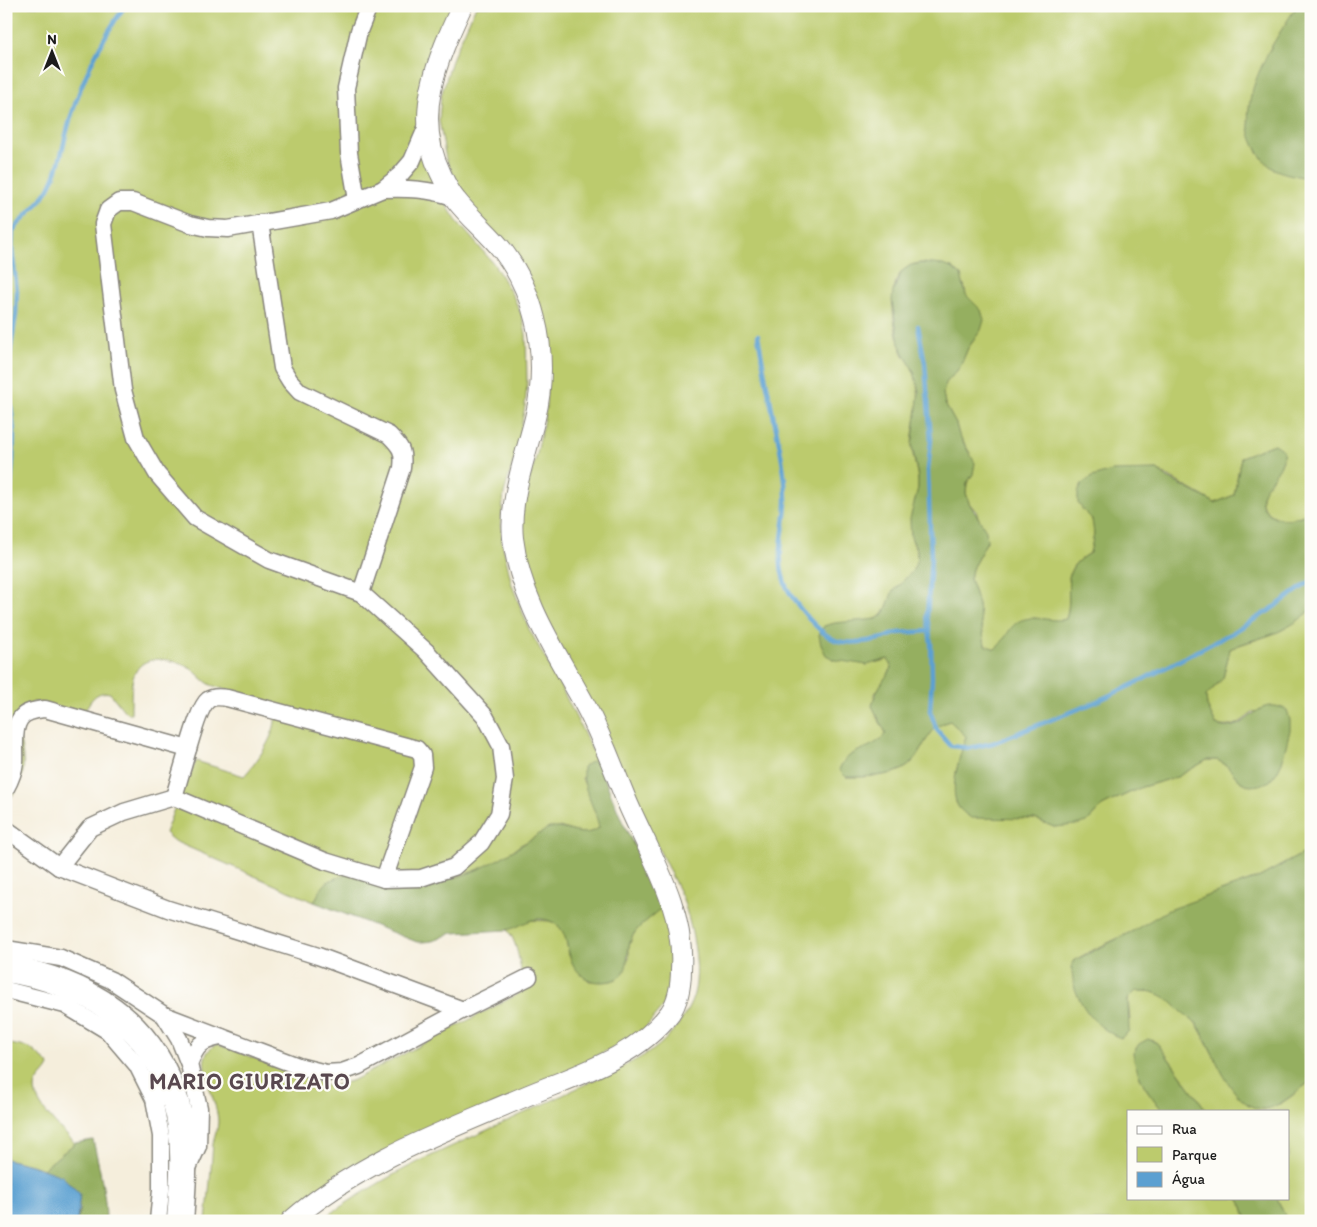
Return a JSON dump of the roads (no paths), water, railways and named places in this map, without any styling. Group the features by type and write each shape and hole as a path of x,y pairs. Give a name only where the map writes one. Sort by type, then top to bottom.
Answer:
{"highway":[{"path":"6,969 30,973 82,991 119,1014 146,1043 165,1073 176,1104 181,1133 183,1178 180,1221"}],"street":[{"path":"357,200 349,153 346,88 359,31 369,6"},
{"path":"291,1221 313,1201 357,1174 416,1143 596,1067 636,1046 656,1029 673,1008 680,986 682,951 677,915 588,709 553,648 525,591 513,536 516,490 537,412 542,367 536,321 522,281 502,250 452,197 433,159 427,126 430,93 437,66 462,6"},
{"path":"59,867 90,828 124,812 174,797 324,861 384,879 421,878 454,867 481,843 499,814 505,779 501,746 486,716 426,650 361,593 269,560 195,518 157,474 136,438 122,380 103,224 108,210 119,202 133,202 190,224 208,228 228,229 331,211 383,189 400,175 412,161 427,126"},
{"path":"383,189 418,188 432,190 452,197"},
{"path":"260,223 282,368 300,392 389,435 400,446 404,457 361,593"},
{"path":"174,797 188,749 203,708 208,700 217,697 417,749 422,755 423,767 384,879"},
{"path":"6,788 12,777 15,763 16,731 20,718 31,711 45,709 188,749"},
{"path":"6,829 59,867 168,909 318,956 463,1010"},
{"path":"6,949 61,958 111,980 164,1015 298,1066 326,1073 342,1072 359,1066 529,977"},
{"path":"6,990 65,1005 108,1031 137,1065 154,1099 161,1136 161,1190 158,1221"},
{"path":"164,1015 179,1039 189,1064 199,1108 198,1146 183,1178"},
{"path":"189,1064 194,1051 205,1040 221,1037"}],"water":[{"path":"6,1159 31,1165 62,1176 80,1194 77,1221 6,1221"}],"waterway":[{"path":"6,544 14,431 7,372 16,315 17,291 12,249 13,231 40,201 52,182 86,75 100,47 125,6"},
{"path":"918,326 925,363 931,440 928,470 931,557 927,616 931,643 932,678 930,711 937,730 951,746 970,748 993,743 1091,704 1232,633 1270,610 1311,581"},
{"path":"758,335 784,472 786,507 781,559 784,580 792,596 812,622 835,640 866,641 898,633 929,631"}],"district":[{"name":"MARIO GIURIZATO","path":"250,1081"}]}
